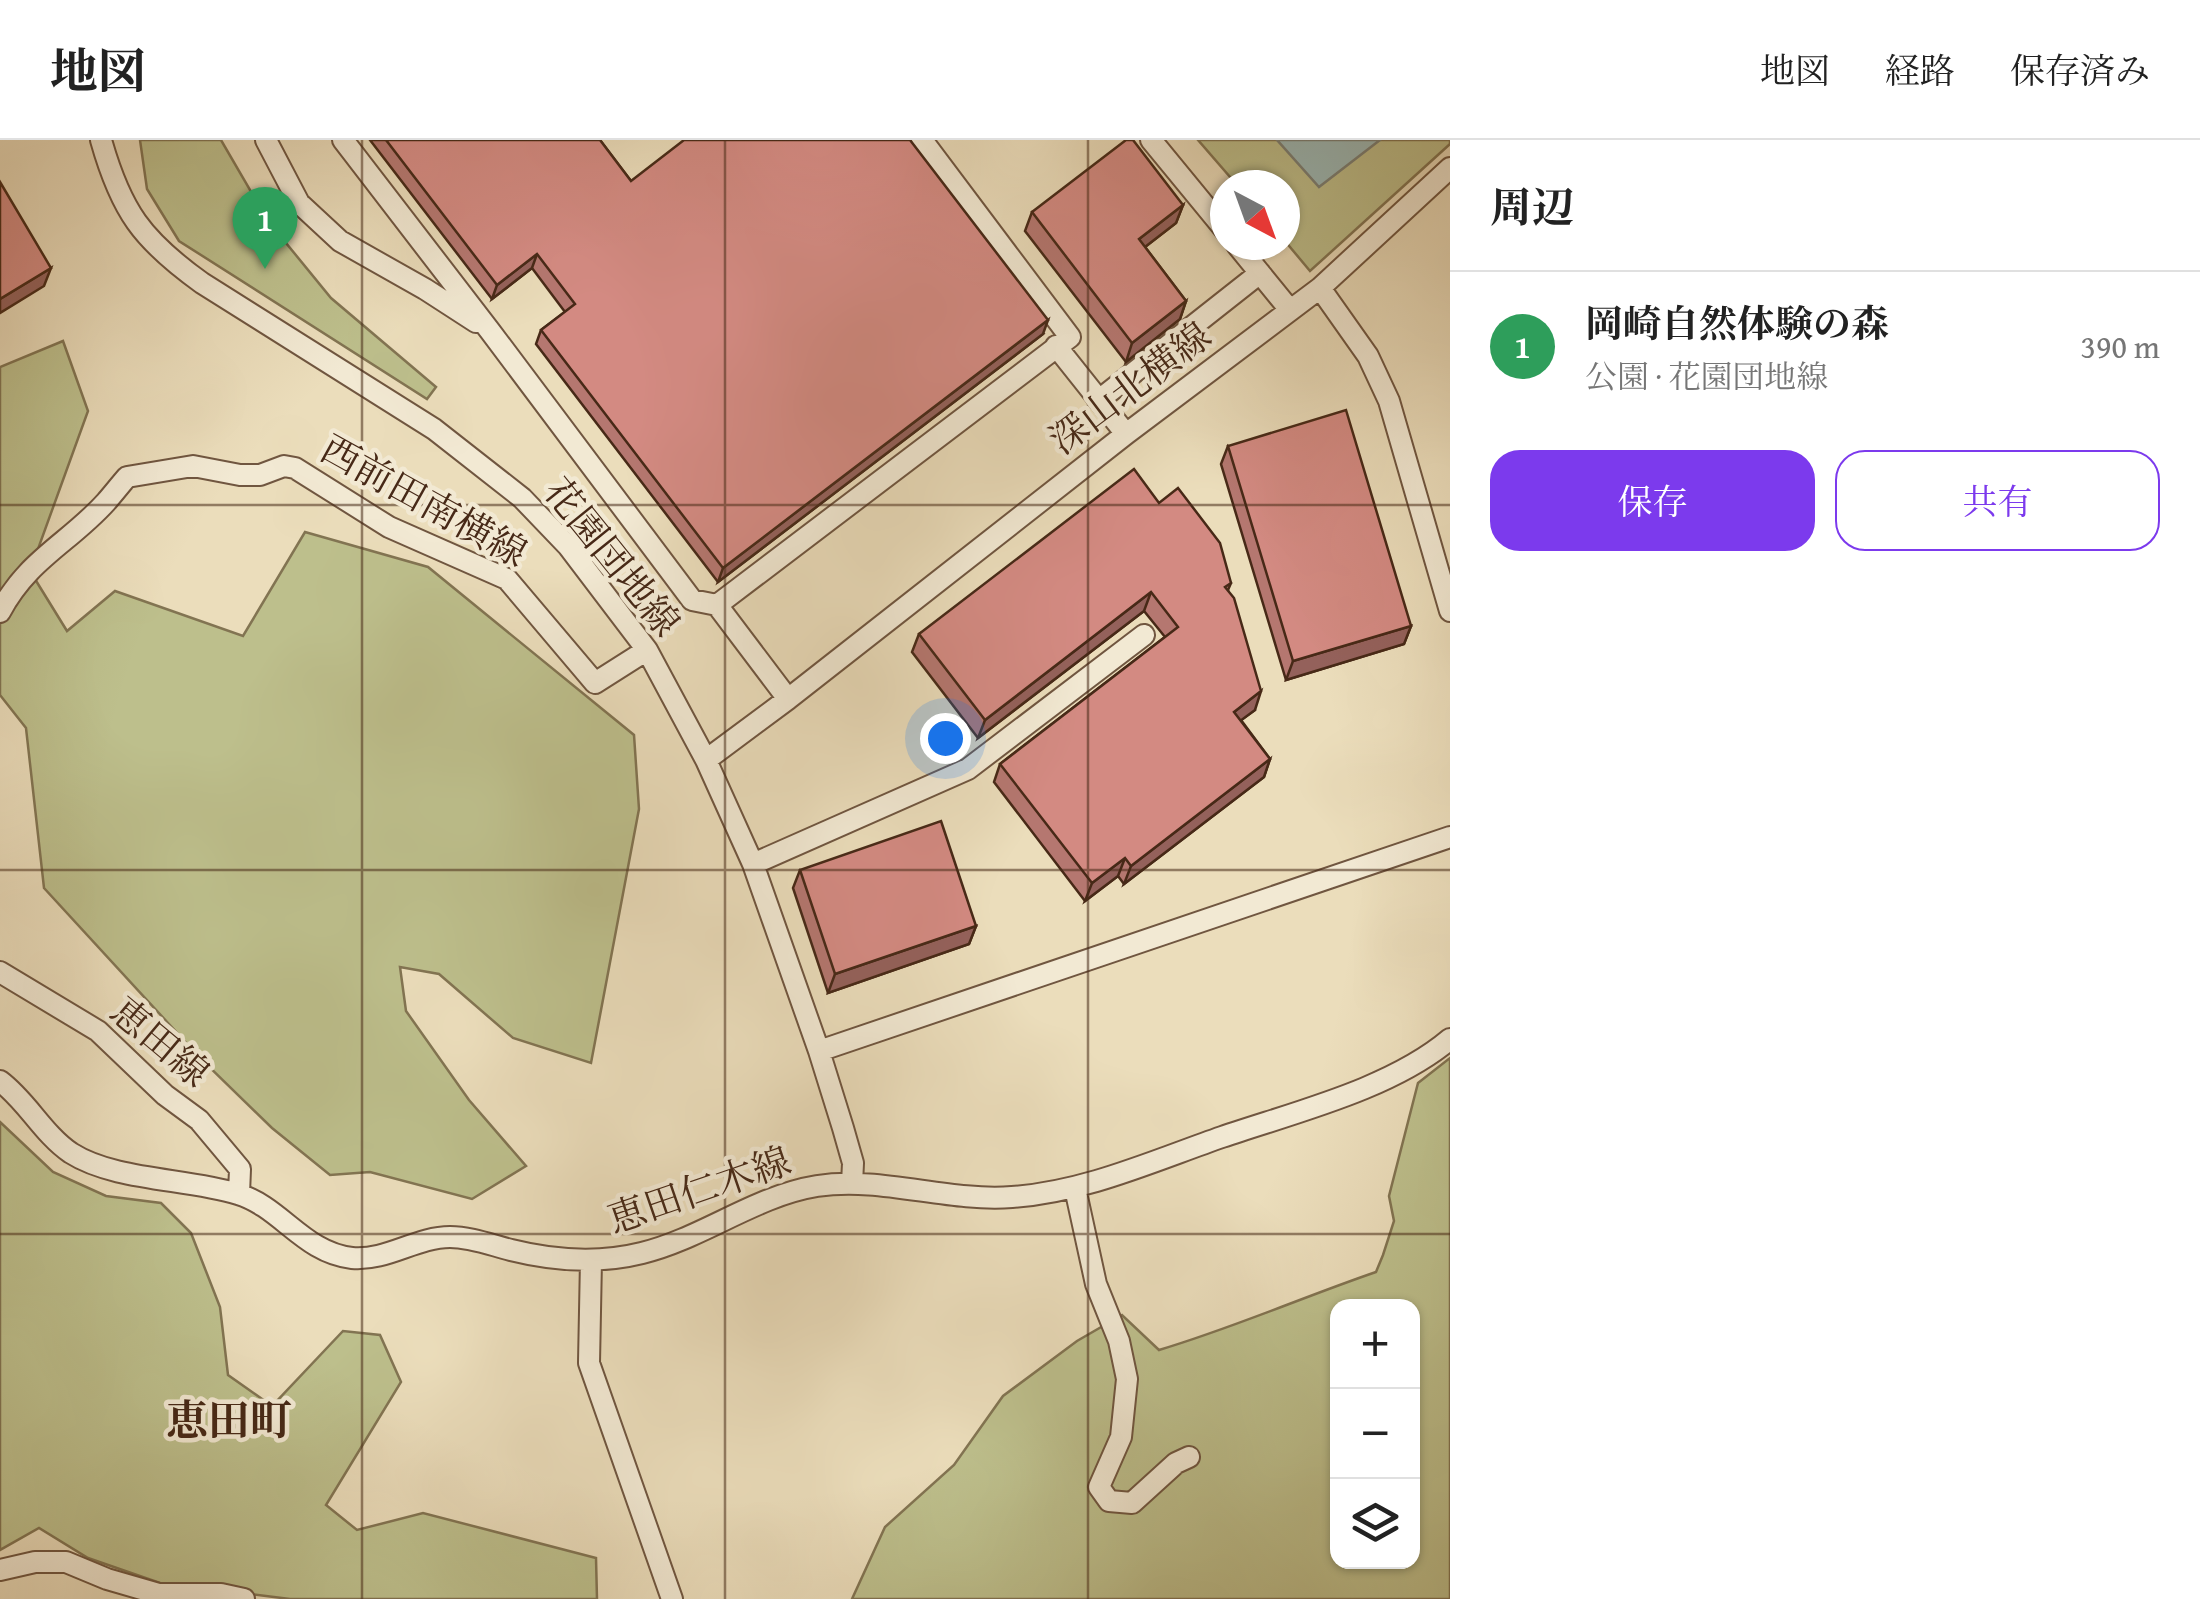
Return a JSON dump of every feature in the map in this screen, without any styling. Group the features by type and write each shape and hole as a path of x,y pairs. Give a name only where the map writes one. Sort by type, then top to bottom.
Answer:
{"street":[{"name":"花園団地線","path":"101,140 113,180 131,217 168,258 434,428 522,498 568,546 647,650 706,760 753,864 819,1051 852,1162 852,1184"},
{"path":"266,140 299,203 340,241 490,331"},
{"path":"343,140 692,600 717,605 788,699"},
{"path":"717,605 1070,336 922,140"},
{"path":"1151,140 1210,212"},
{"name":"深山北横線","path":"706,760 1320,288 1450,168"},
{"path":"1249,260 1290,310"},
{"path":"1099,400 1260,273"},
{"path":"1320,288 1368,356 1389,400 1450,612"},
{"path":"1056,346 1126,434"},
{"name":"西前田南横線","path":"0,612 12,588 28,570 105,504 126,477 193,466 240,475 260,474 284,466 295,468 389,527 507,579 596,683 647,650"},
{"path":"753,864 968,770 1144,636"},
{"path":"819,1051 1450,837"},
{"name":"恵田線","path":"0,972 98,1031 199,1120 240,1169 239,1194"},
{"name":"恵田仁木線","path":"0,1081 49,1133 85,1160 239,1194 328,1253 372,1258 452,1236 544,1258 608,1260 648,1252 810,1187 852,1184 1010,1198 1076,1188 1385,1081 1450,1039"},
{"path":"1076,1188 1096,1284 1119,1341 1128,1379 1121,1436 1099,1487 1109,1501 1132,1504 1176,1463 1189,1457"},
{"path":"590,1260 590,1363 672,1599"},
{"path":"0,1570 35,1562 66,1562 158,1594 220,1594 244,1599"}],"green space":[{"path":"140,140 221,140 268,221 331,298 436,387 427,399 179,241 147,189"},
{"path":"1198,140 1450,140 1310,271 1300,259 1300,170 1224,170"},
{"path":"63,341 88,411 30,571 67,631 115,591 243,636 305,532 428,567 634,735 639,809 591,1063 513,1038 439,974 400,967 406,1011 469,1100 526,1166 472,1199 370,1172 330,1175 272,1128 202,1060 44,888 26,728 0,695 0,367"},
{"path":"1450,1058 1450,1599 852,1599 885,1527 954,1465 1003,1396 1077,1341 1122,1315 1159,1350 1376,1272 1394,1221 1389,1196 1418,1083"},
{"path":"0,1122 53,1172 106,1196 161,1203 191,1233 220,1307 228,1375 272,1406 343,1331 380,1335 401,1382 326,1505 357,1530 423,1513 596,1558 597,1599 290,1599 160,1583 88,1558 39,1528 0,1550"}],"water":[{"path":"1277,140 1380,140 1319,187"}],"building":[{"path":"386,140 600,140 631,181 684,140 910,140 1048,320 723,568 541,330 575,304 537,254 497,285"},
{"path":"1126,140 1133,140 1183,205 1139,239 1186,301 1132,343 1032,212"},
{"path":"0,182 51,268 0,299"},
{"path":"1346,410 1411,626 1293,661 1228,446"},
{"path":"1134,469 1159,503 1178,488 1220,543 1231,583 1225,587 1234,598 1261,691 1234,712 1270,759 1131,866 1125,858 1092,883 1000,764 1178,627 1151,592 985,720 919,634"},
{"path":"941,821 976,926 835,974 800,870"}],"place":[{"name":"岡崎自然体験の森","path":"265,269"}],"district":[{"name":"恵田町","path":"229,1420"}]}
